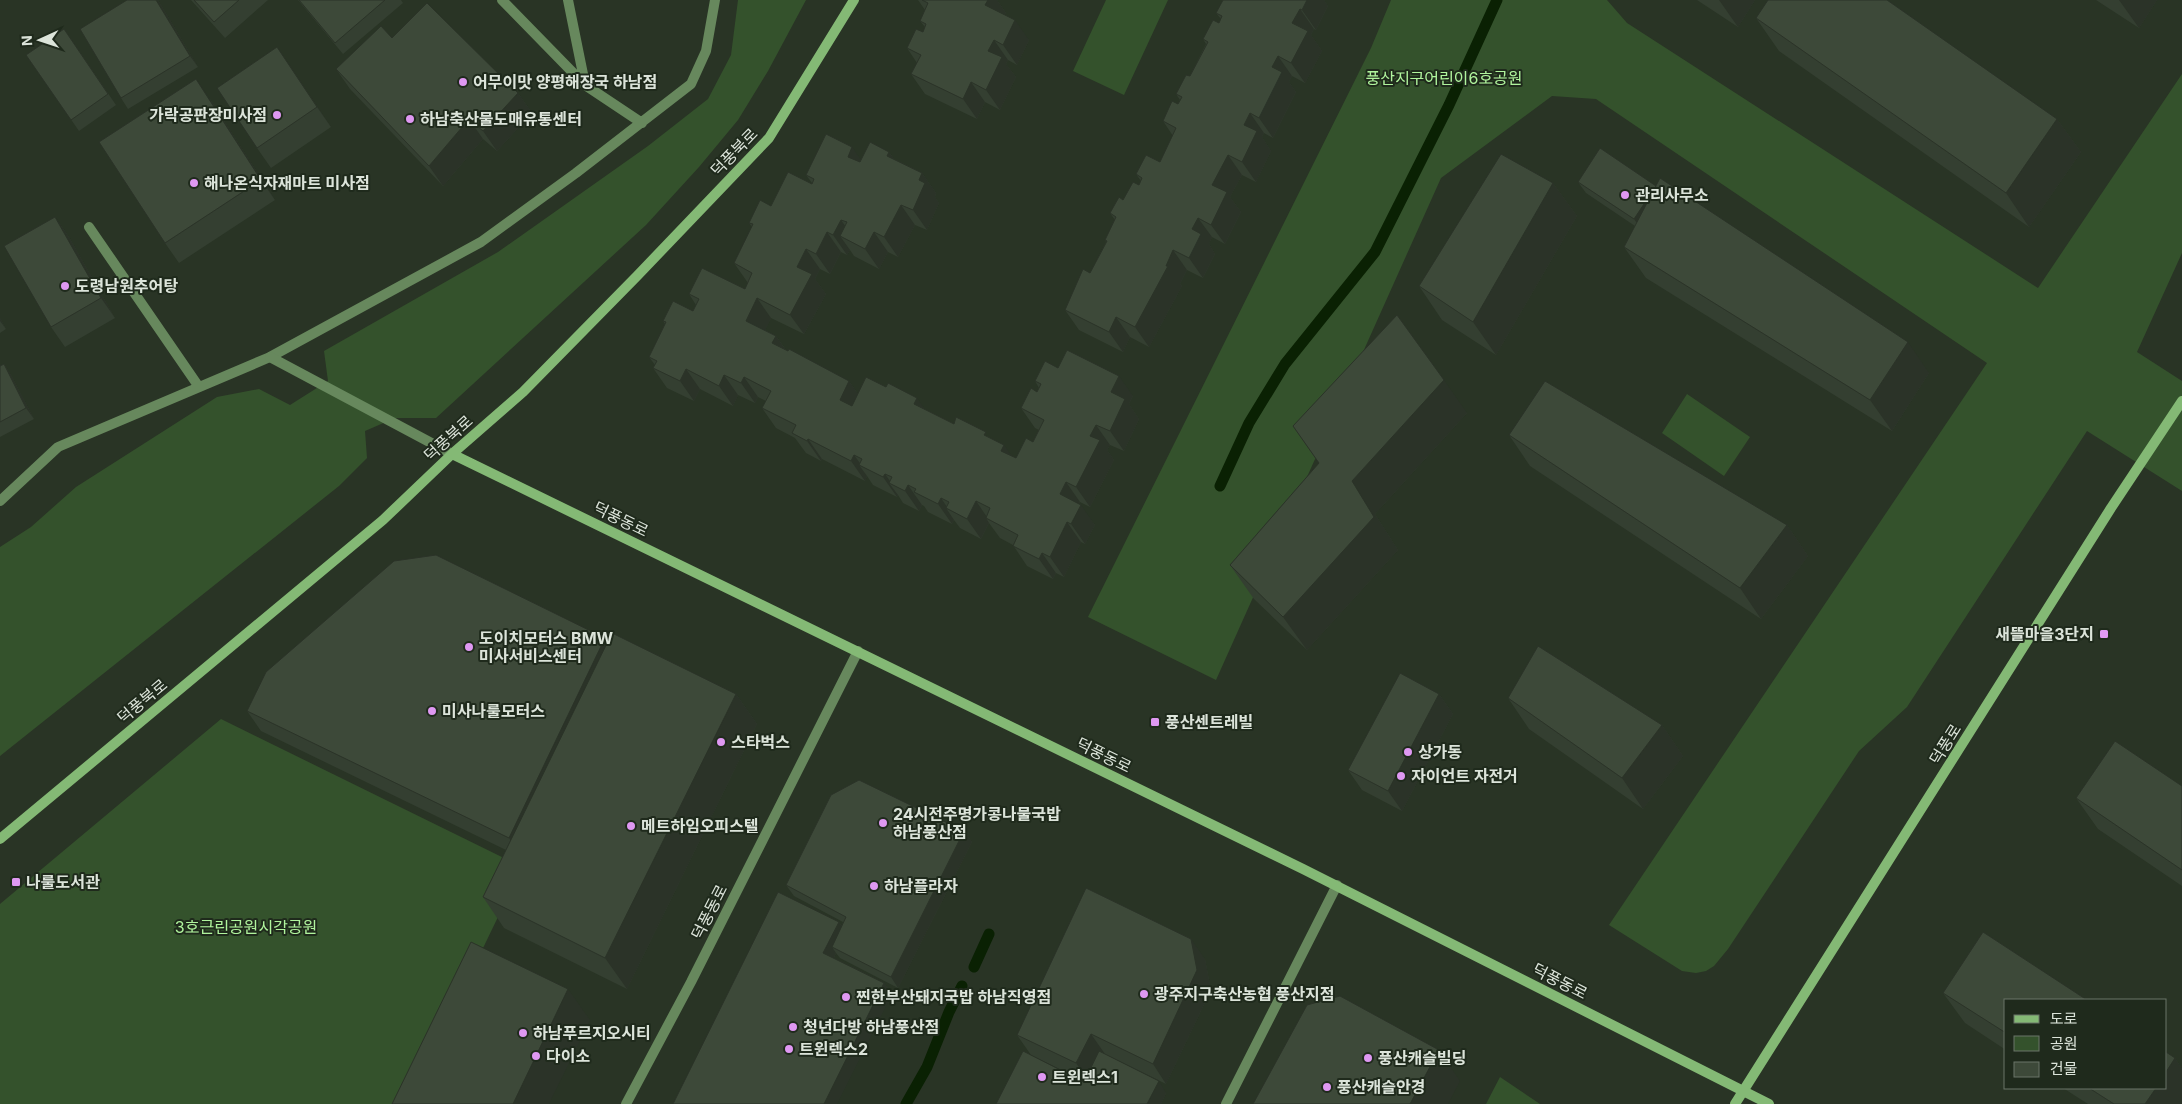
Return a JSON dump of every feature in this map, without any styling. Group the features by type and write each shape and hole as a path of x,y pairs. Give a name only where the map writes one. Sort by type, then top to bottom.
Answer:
{"street":[{"path":"502,0 586,85 642,123"},
{"path":"568,0 586,85"},
{"path":"0,501 58,447 270,357 481,242 642,123 691,84 706,51 715,0"},
{"name":"덕풍북로","path":"0,839 383,520 452,454 523,392 638,276 769,138 854,0"},
{"path":"90,227 199,387"},
{"path":"270,357 452,454"},
{"name":"덕풍로","path":"1735,1104 1745,1092 2111,508 2182,401"},
{"name":"덕풍동로","path":"452,454 1337,886 1768,1104"},
{"name":"덕풍동로","path":"626,1104 691,982 858,651"},
{"path":"1226,1104 1337,886"}],"green space":[{"path":"738,0 806,0 768,71 738,120 699,167 646,225 436,418 395,418 365,431 367,458 339,486 0,756 0,547 31,527 76,487 217,397 259,389 290,405 328,381 324,351 498,252 648,146 708,99 731,55"},
{"path":"1106,0 1168,0 1124,95 1073,71"},
{"name":"풍산지구어린이6호공원","path":"1391,0 1607,0 1627,23 2038,288 2182,74 2182,253 2137,352 2182,381 2182,491 2087,431 1907,707 1859,751 1728,949 1714,966 1706,971 1696,973 1682,971 1609,925 1987,363 1596,99 1552,96 1441,178 1216,680 1088,617 1371,48"},
{"path":"1687,394 1750,437 1724,476 1662,433"},
{"name":"3호근린공원시각공원","path":"221,719 522,867 408,1104 0,1104 0,904"},
{"path":"1500,1077 1540,1104 1486,1104"}],"building":[{"path":"127,0 156,0 190,56 121,98 80,29"},
{"path":"194,0 239,0 214,22"},
{"path":"299,0 385,0 335,43"},
{"path":"922,0 988,0 985,5 1015,20 1003,45 994,40 988,51 1002,57 986,90 971,82 963,99 911,74 921,55 907,48 916,29 923,32 926,24 920,21 928,3"},
{"path":"1223,0 1307,0 1292,23 1308,31 1291,63 1278,56 1272,67 1282,72 1259,118 1250,113 1244,125 1257,131 1242,162 1228,155 1212,185 1227,192 1211,225 1198,218 1192,229 1201,234 1189,258 1173,250 1166,266 1168,266 1135,327 1116,317 1109,332 1065,310 1083,269 1090,273 1107,241 1105,240 1116,217 1110,213 1119,197 1123,200 1133,182 1139,185 1142,178 1136,174 1146,155 1160,162 1176,128 1163,121 1172,101 1178,104 1182,97 1176,94 1186,75 1190,76 1208,42 1203,39 1213,20 1219,23 1222,16 1216,13"},
{"path":"1768,0 1887,0 2057,119 2006,193 1756,18"},
{"path":"427,3 518,93 483,131 469,119 429,166 336,69 381,26 392,38"},
{"path":"64,29 108,94 71,120 26,55"},
{"path":"277,47 317,107 257,148 217,88"},
{"path":"196,79 261,180 165,243 99,142"},
{"path":"826,134 852,147 848,157 860,162 870,142 889,152 887,156 922,173 919,180 925,183 913,210 901,205 884,237 874,232 865,249 840,236 847,222 841,220 833,235 827,232 816,254 806,249 797,267 812,274 790,315 757,298 746,321 776,336 772,343 788,351 789,349 849,381 840,400 852,406 866,377 886,387 888,383 917,398 914,404 954,424 956,417 986,432 984,435 1004,445 1001,451 1016,458 1026,438 1033,442 1044,420 1021,408 1031,388 1037,392 1041,384 1035,381 1045,361 1058,368 1067,350 1119,376 1111,392 1125,399 1110,431 1096,425 1090,436 1100,440 1076,487 1066,482 1060,494 1081,505 1071,524 1067,522 1050,557 1042,553 1039,559 1013,546 1018,535 986,518 990,508 976,501 967,519 946,508 949,502 941,498 938,504 914,492 916,489 908,485 905,491 889,483 892,477 885,474 883,477 859,465 862,459 854,455 851,461 792,433 796,425 762,408 771,391 744,377 741,383 724,375 719,386 686,369 680,381 653,368 657,361 649,357 666,322 663,321 673,301 693,311 699,299 689,294 702,268 745,289 752,273 734,263 753,224 749,223 760,200 771,206 788,172 812,184 814,179 806,175"},
{"name":"관리사무소","path":"1600,148 1656,186 1634,219 1578,182"},
{"path":"1501,154 1553,183 1473,322 1419,286"},
{"path":"1660,178 1908,342 1870,400 1624,247"},
{"path":"55,217 101,298 51,327 4,246"},
{"path":"1397,315 1444,380 1352,481 1374,517 1283,617 1230,565 1319,463 1293,426"},
{"path":"4,364 26,408 0,422 0,366"},
{"path":"1545,381 1787,525 1740,588 1509,435"},
{"name":"미사나룰모터스","path":"436,555 605,638 509,838 247,711 266,672 394,561"},
{"name":"메트하임오피스텔","path":"612,633 736,694 605,958 483,897"},
{"path":"1538,646 1662,725 1622,778 1508,698"},
{"path":"1400,673 1439,694 1388,791 1348,770"},
{"path":"2115,741 2182,786 2182,870 2076,798"},
{"name":"하남플라자","path":"859,780 964,831 891,977 832,947 846,917 786,885 831,795"},
{"path":"1086,888 1191,939 1197,970 1153,1064 1091,1034 1076,1063 1017,1035"},
{"name":"트윈렉스2","path":"778,892 839,922 823,953 884,983 824,1104 673,1104"},
{"path":"1983,932 2085,999 2004,999 2004,1032 1943,993"},
{"path":"471,942 568,989 513,1104 392,1104"},
{"path":"1340,996 1439,1050 1410,1104 1253,1104 1307,1005"},
{"name":"트윈렉스1","path":"1023,1051 1084,1082 1099,1051 1159,1081 1147,1104 996,1104"},
{"path":"2167,1053 2175,1058 2167,1070"},
{"path":"2091,1089 2155,1089 2145,1104 2114,1104"}],"waterway":[{"path":"1220,486 1249,423 1285,364 1375,252 1449,105 1497,0"},
{"path":"974,967 989,934"},
{"path":"906,1104 927,1067 949,1012 962,986"}],"place":[{"name":"어무이맛 양평해장국 하남점","path":"463,82"},
{"name":"가락공판장미사점","path":"277,115"},
{"name":"하남축산물도매유통센터","path":"410,119"},
{"name":"해나온식자재마트 미사점","path":"194,183"},
{"name":"관리사무소","path":"1625,195"},
{"name":"도령남원추어탕","path":"65,286"},
{"name":"새뜰마을3단지","path":"2104,634"},
{"name":"도이치모터스 BMW 미사서비스센터","path":"469,647"},
{"name":"미사나룰모터스","path":"432,711"},
{"name":"풍산센트레빌","path":"1155,722"},
{"name":"스타벅스","path":"721,742"},
{"name":"상가동","path":"1408,752"},
{"name":"자이언트 자전거","path":"1401,776"},
{"name":"24시전주명가콩나물국밥 하남풍산점","path":"883,823"},
{"name":"메트하임오피스텔","path":"631,826"},
{"name":"나룰도서관","path":"16,882"},
{"name":"하남플라자","path":"874,886"},
{"name":"광주지구축산농협 풍산지점","path":"1144,994"},
{"name":"찐한부산돼지국밥 하남직영점","path":"846,997"},
{"name":"청년다방 하남풍산점","path":"793,1027"},
{"name":"하남푸르지오시티","path":"523,1033"},
{"name":"트윈렉스2","path":"789,1049"},
{"name":"다이소","path":"536,1056"},
{"name":"풍산캐슬빌딩","path":"1368,1058"},
{"name":"트윈렉스1","path":"1042,1077"},
{"name":"풍산캐슬안경","path":"1327,1087"}]}
